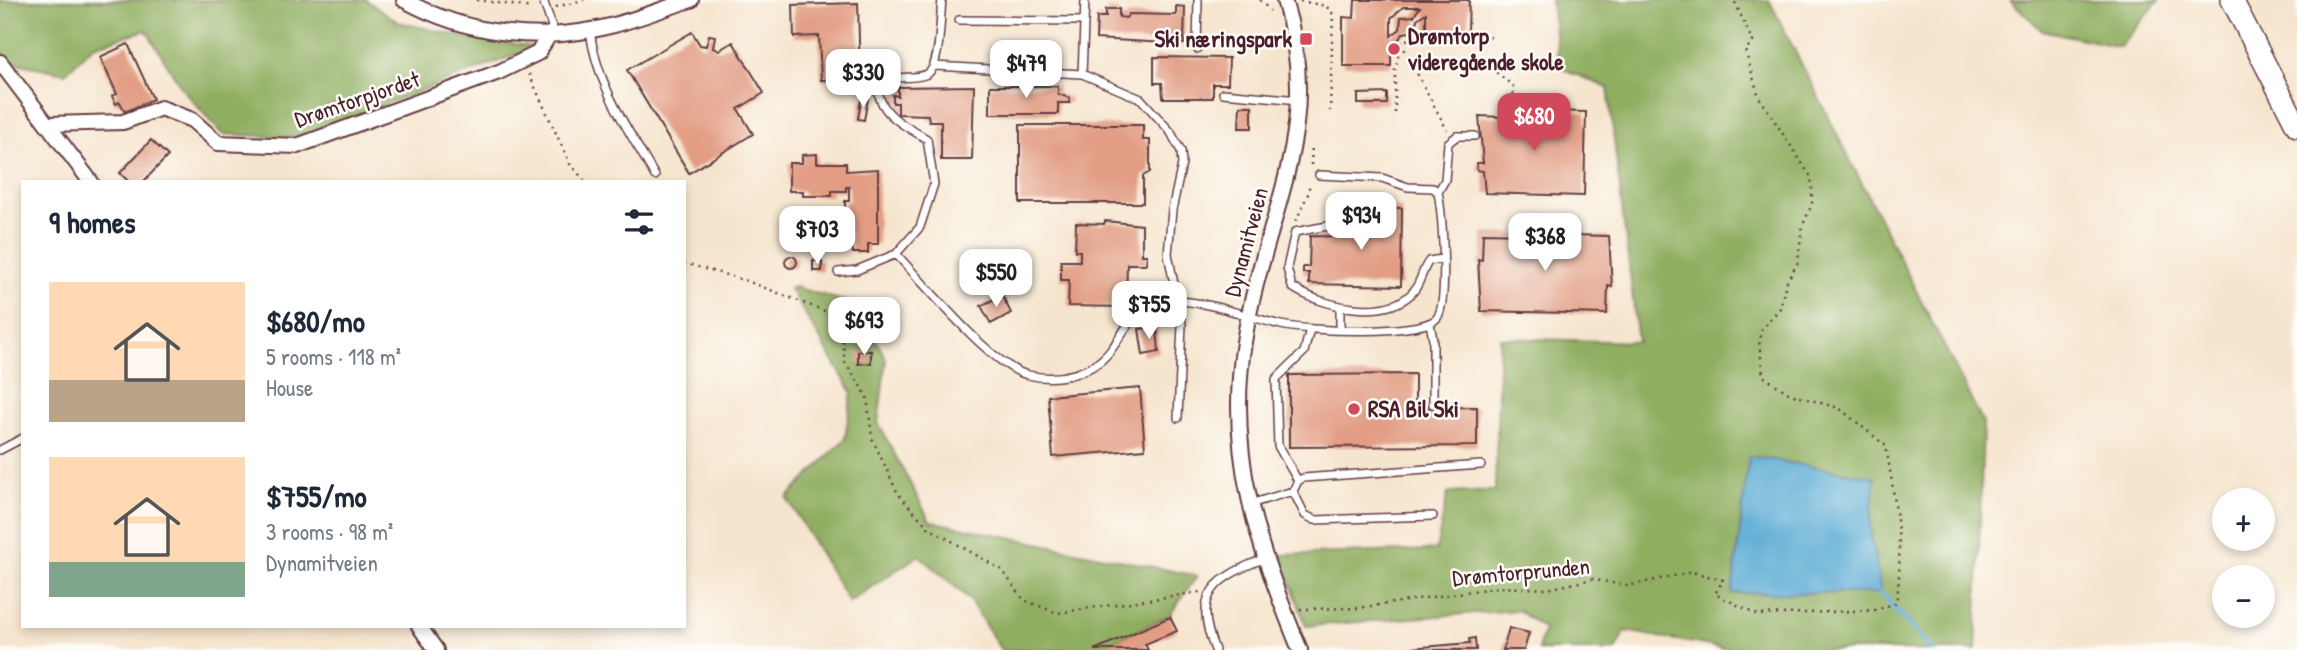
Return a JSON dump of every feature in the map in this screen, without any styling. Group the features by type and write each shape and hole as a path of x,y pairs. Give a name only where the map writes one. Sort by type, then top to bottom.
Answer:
{"main road":[{"path":"2232,0 2297,125"}],"street":[{"path":"404,0 434,15 469,26 549,35 590,31 691,0"},
{"name":"Dynamitveien","path":"1284,3 1296,47 1299,100 1293,153 1249,315 1241,363 1238,415 1241,460 1249,504 1283,610 1300,650"},
{"name":"Drømtorpjordet","path":"49,124 123,122 161,108 192,120 218,143 297,146 522,62 538,53 549,35"},
{"path":"0,62 90,180"},
{"path":"420,628 436,650"}],"lane":[{"path":"543,0 552,26 549,35"},
{"path":"838,272 857,270 896,254 920,227 934,184 927,139 888,112 881,104 878,88 888,78 925,76 934,66 942,0"},
{"path":"1082,74 1085,0"},
{"path":"1197,49 1198,0"},
{"path":"959,20 1084,21"},
{"path":"590,31 594,57 604,88 655,176"},
{"path":"934,66 1082,74 1141,99 1178,143 1182,164 1171,210 1168,254 1180,301 1182,324 1178,418"},
{"path":"1223,93 1299,100"},
{"path":"896,254 986,348 1013,370 1025,375 1057,378 1091,368 1112,349 1136,314 1154,303 1180,301 1249,315 1282,326 1310,329 1404,329 1430,323 1440,313 1442,259 1438,192 1445,180 1447,148 1452,139 1457,136 1475,136"},
{"path":"1319,175 1382,178 1408,187 1433,188 1438,192"},
{"path":"1333,225 1300,228 1295,232 1287,268 1292,287 1326,305 1382,307 1401,302 1413,292 1429,261 1442,259"},
{"path":"1340,307 1340,329"},
{"path":"1430,323 1433,340 1433,404"},
{"path":"1298,481 1278,446 1276,379 1304,352 1310,329"},
{"path":"0,450 21,439"},
{"path":"1249,504 1293,491 1298,481 1309,477 1481,465"},
{"path":"1293,491 1305,515 1315,520 1433,516"},
{"path":"1215,650 1204,617 1210,591 1227,575 1265,558"}],"path":[{"path":"1260,0 1269,10"},
{"path":"1324,0 1326,6"},
{"name":"Drømtorprunden","path":"1283,610 1359,608 1499,587 1548,589 1593,579 1628,586 1692,572 1723,580 1715,594 1758,615 1876,610 1896,603 1899,582 1892,482 1886,446 1839,408 1790,394 1763,376 1759,340 1762,329 1780,308 1786,283 1798,262 1802,228 1812,204 1811,177 1759,97 1745,50 1753,42 1734,0"},
{"path":"1300,1 1326,6 1332,10 1334,19 1330,111"},
{"path":"1401,43 1417,37 1491,37"},
{"path":"1395,113 1395,69 1401,43"},
{"path":"1401,43 1452,139"},
{"path":"1480,59 1513,86 1513,108"},
{"path":"522,62 547,109 570,164 584,180"},
{"path":"1295,232 1299,208 1308,194 1312,145"},
{"path":"686,265 747,281 840,317 845,362 867,396 872,438 898,494 929,528 1002,570 1024,600 1057,612 1210,591"}],"green space":[{"path":"0,0 366,0 398,22 463,37 536,47 296,138 222,134 183,90 146,30 93,46 65,73 10,62 0,49"},
{"path":"1551,0 1769,0 1983,423 1976,650 1734,650 1625,631 1615,650 1538,650 1544,629 1518,610 1306,626 1281,555 1436,550 1448,493 1495,491 1500,338 1638,342 1608,88 1559,67"},
{"path":"2010,0 2159,0 2120,47 2042,30"},
{"path":"794,287 858,305 886,359 878,423 930,521 1197,576 1169,616 1095,650 1001,650 969,599 919,555 849,602 787,498 845,439 852,392 790,289"}],"water":[{"path":"1749,456 1875,477 1870,530 1881,593 1732,593"}],"building":[{"path":"1355,0 1469,0 1468,31 1426,30 1426,13 1417,19 1416,31 1404,33 1391,48 1391,66 1343,66 1343,17 1354,18","holes":["1403,7 1420,7 1414,16 1401,17 1400,29 1391,36 1391,18"]},
{"path":"858,3 860,79 821,80 819,36 794,37 793,5"},
{"path":"1176,6 1185,7 1184,44 1096,39 1097,17 1106,17 1106,9 1119,9 1119,17 1126,18 1129,14 1176,15"},
{"path":"692,32 700,45 706,46 709,35 715,36 713,48 719,50 733,42 764,93 738,109 753,134 689,173 627,70"},
{"path":"128,44 153,99 125,112 120,102 116,104 112,96 117,94 100,57"},
{"path":"1154,57 1229,58 1228,84 1213,84 1213,98 1163,98 1162,83 1154,83"},
{"path":"974,86 972,160 941,160 941,121 929,121 928,115 898,114 898,103 893,103 893,95 898,96 898,87"},
{"path":"990,86 1058,86 1058,94 1070,98 1070,103 1058,103 1058,114 990,114"},
{"path":"1387,93 1387,104 1358,104 1358,94"},
{"path":"868,99 864,120 858,119 861,100"},
{"path":"1240,106 1252,106 1252,128 1239,128"},
{"path":"1504,110 1586,112 1584,196 1485,193 1483,171 1477,170 1477,163 1483,163 1479,116 1504,117"},
{"path":"1020,125 1143,125 1143,140 1150,140 1150,172 1143,176 1143,203 1020,203"},
{"path":"151,140 168,156 145,180 127,180 120,173"},
{"path":"817,154 817,163 846,163 846,171 878,169 878,244 868,244 868,253 853,253 849,230 845,230 845,201 849,201 849,187 846,187 846,191 832,191 832,196 803,196 803,191 789,191 789,163 802,163 802,155"},
{"path":"1355,208 1402,208 1401,286 1309,284 1309,273 1303,273 1303,267 1309,267 1310,236 1355,237"},
{"path":"1105,221 1142,225 1142,255 1147,255 1146,264 1127,264 1126,307 1068,306 1069,280 1061,280 1061,261 1080,261 1080,251 1075,251 1076,223 1104,224"},
{"path":"807,224 813,232 806,238 800,229"},
{"path":"1483,233 1609,236 1612,287 1608,286 1607,314 1481,311 1478,259 1482,260"},
{"path":"791,256 797,262 791,268 785,262"},
{"path":"813,261 822,261 822,271 813,271"},
{"path":"1002,295 1011,313 991,324 981,306"},
{"path":"1157,327 1159,352 1143,355 1139,329"},
{"path":"858,351 871,351 871,363 858,364"},
{"path":"1415,374 1415,408 1477,407 1477,446 1289,447 1289,375"},
{"path":"1140,388 1145,449 1053,457 1048,396"},
{"path":"1170,617 1177,631 1145,644 1148,650 1094,650"},
{"path":"1509,628 1529,633 1524,650 1503,650"},
{"path":"1475,638 1476,650 1386,650 1470,643 1469,639"}],"waterway":[{"path":"1881,593 1932,650"}],"place":[{"name":"Ski næringspark","path":"1306,39"},
{"name":"Drømtorp videregående skole","path":"1394,49"},
{"name":"RSA Bil Ski","path":"1354,409"}]}
